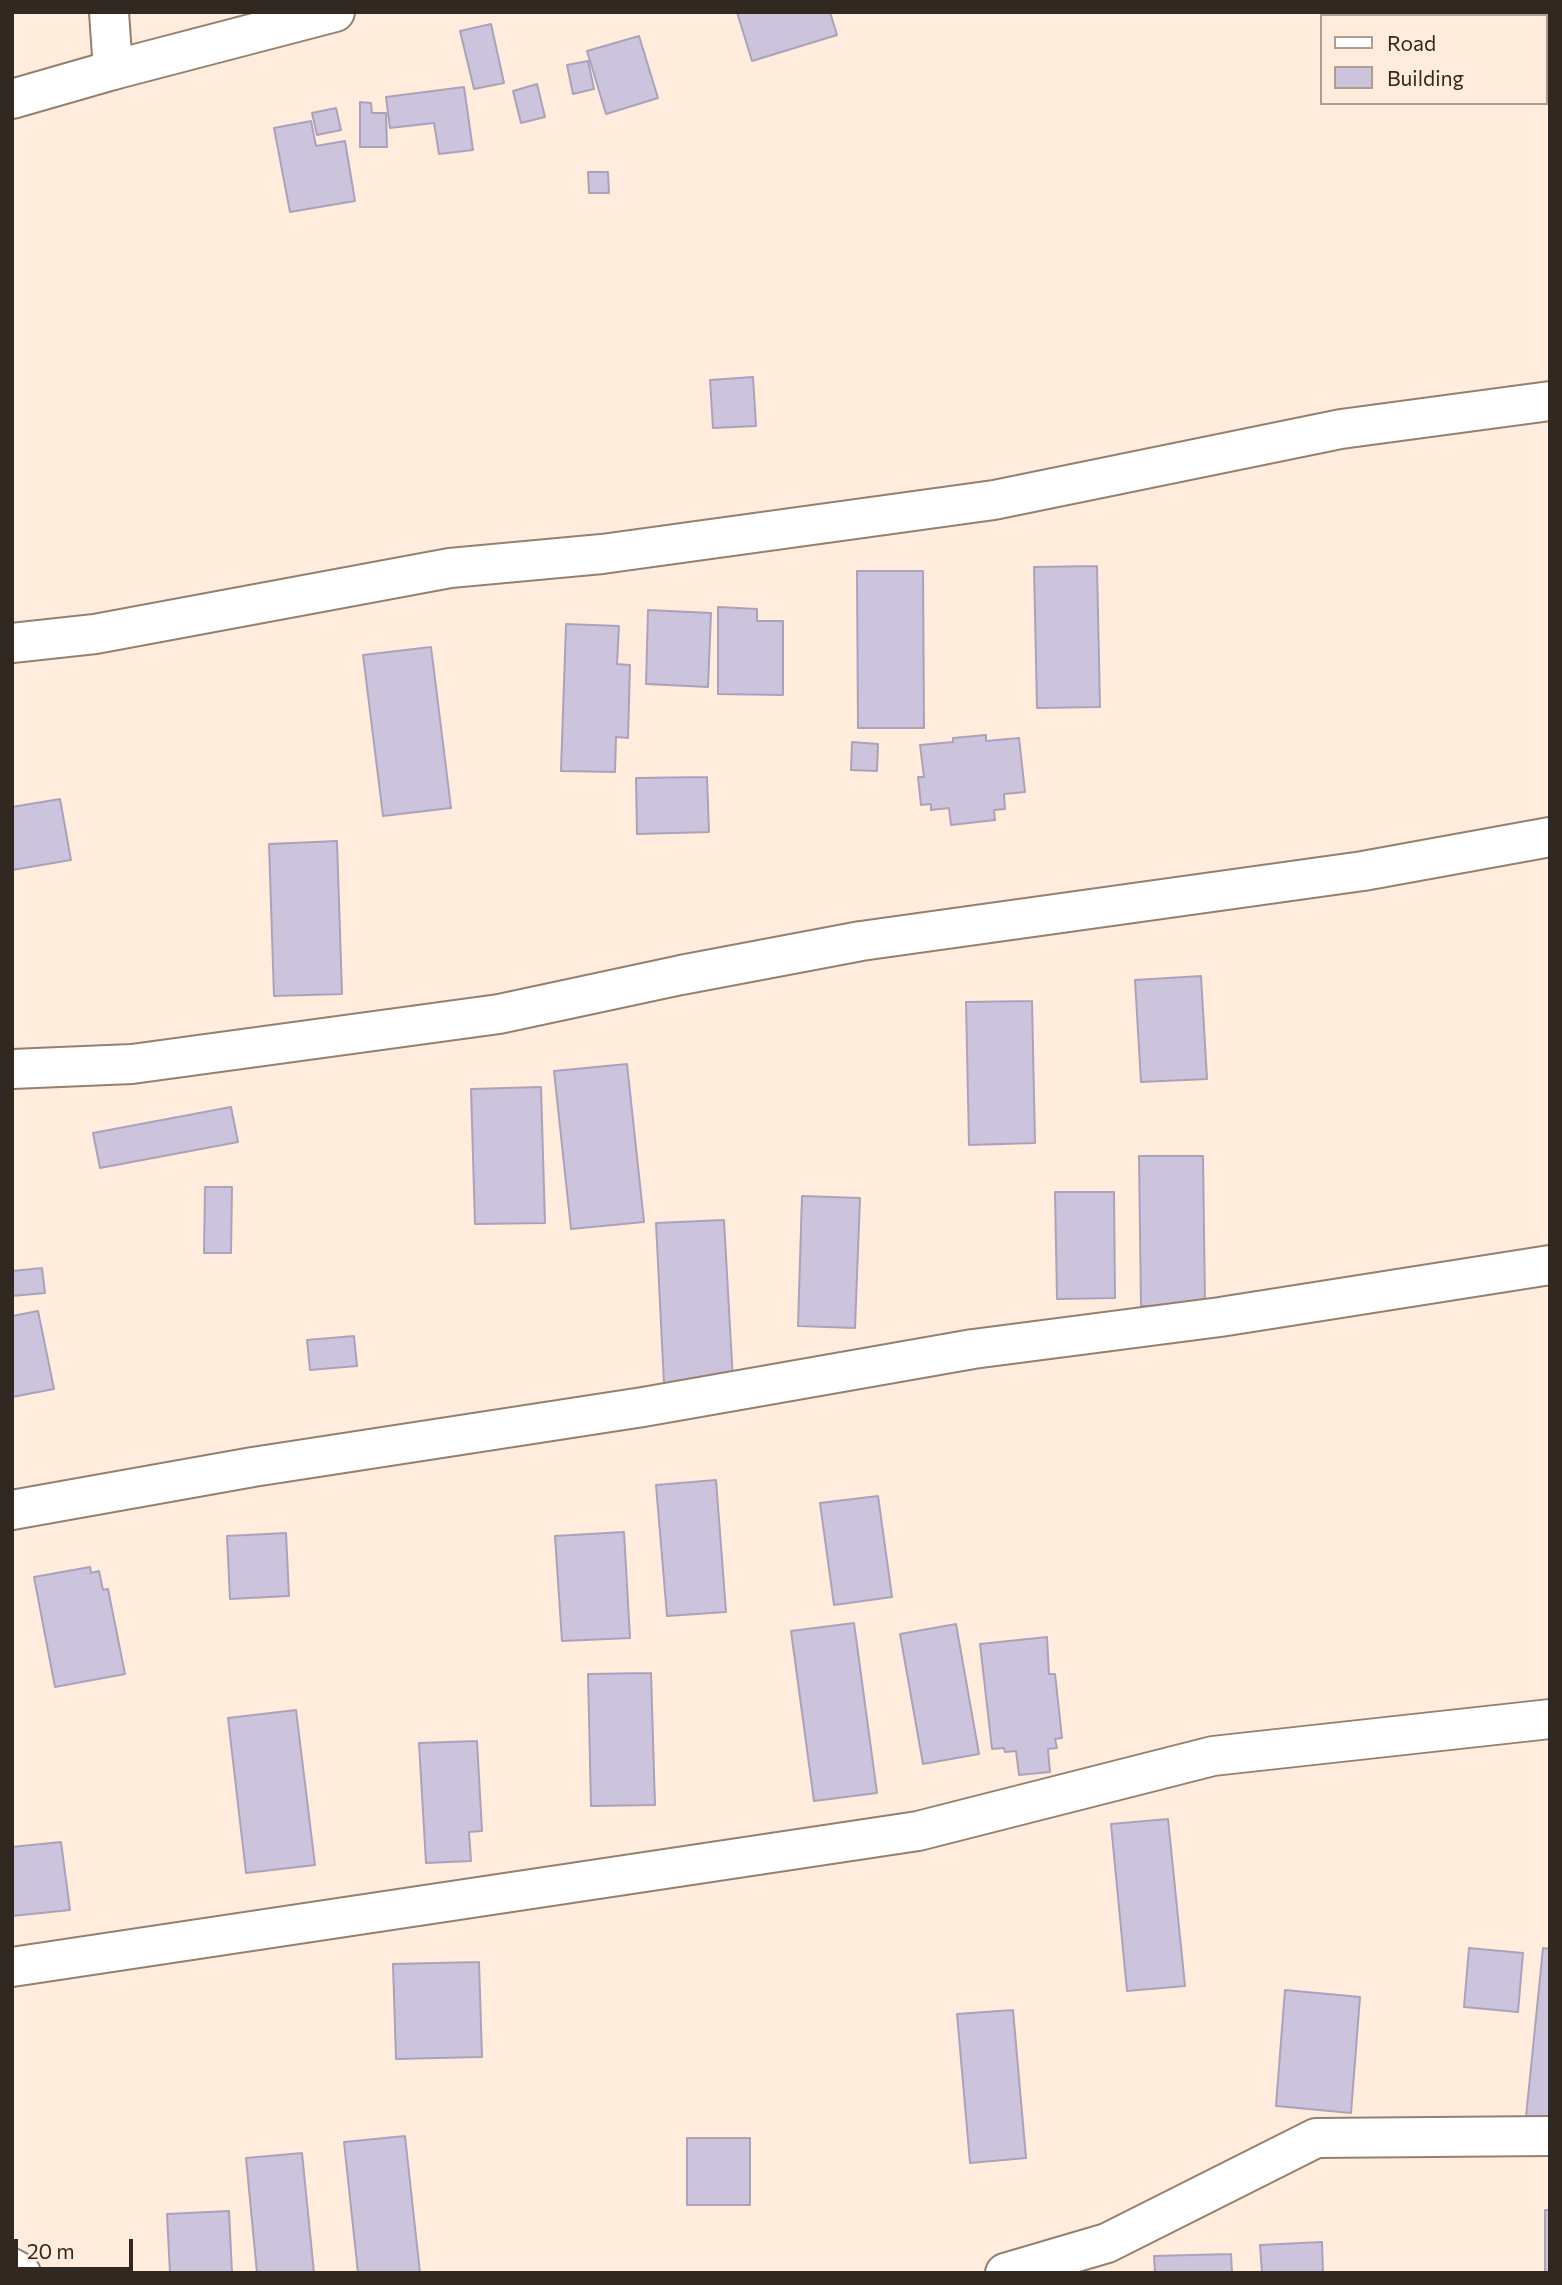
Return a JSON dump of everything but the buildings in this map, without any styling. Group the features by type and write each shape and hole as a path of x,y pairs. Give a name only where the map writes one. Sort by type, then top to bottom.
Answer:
{"street":[{"path":"109,12 113,70"},
{"path":"12,99 335,12"},
{"path":"12,643 95,634 450,568 601,554 994,500 1341,429 1550,401"},
{"path":"12,1069 132,1064 499,1014 681,975 861,941 1363,872 1550,837"},
{"path":"12,1510 253,1467 643,1407 973,1349 1220,1317 1550,1265"},
{"path":"12,1967 918,1831 1213,1756 1550,1719"},
{"path":"1005,2273 1107,2244 1316,2138 1550,2136"},
{"path":"12,2268 21,2273"}]}
